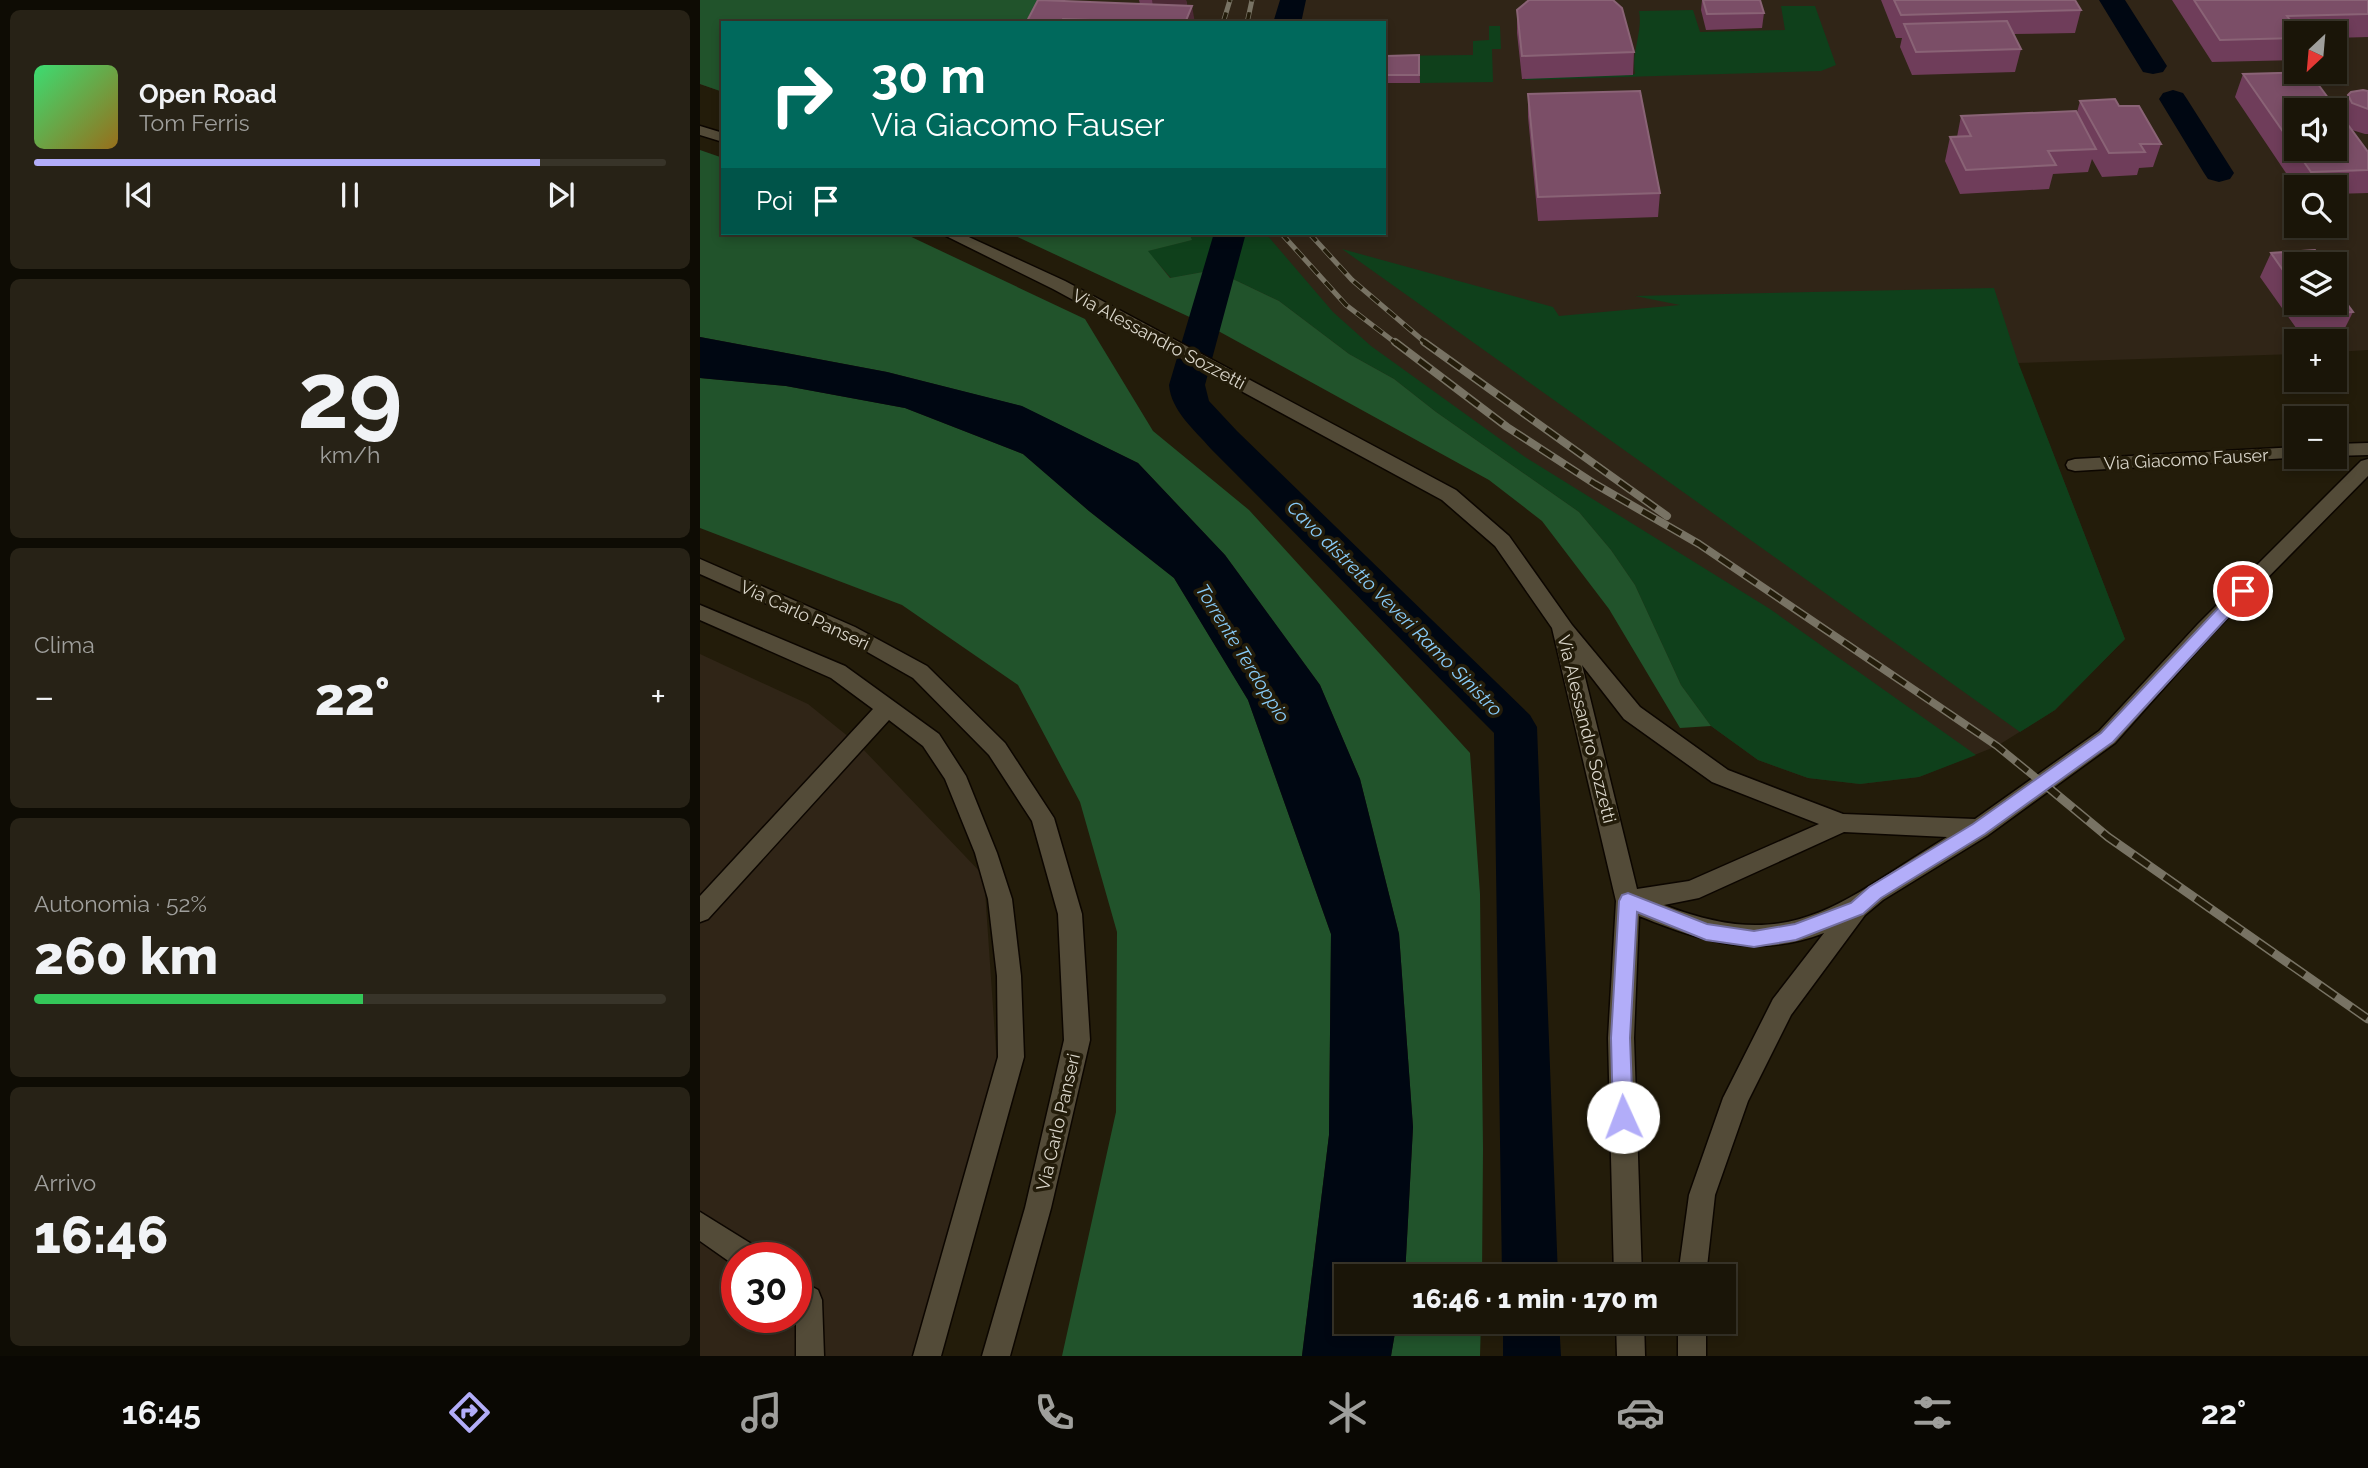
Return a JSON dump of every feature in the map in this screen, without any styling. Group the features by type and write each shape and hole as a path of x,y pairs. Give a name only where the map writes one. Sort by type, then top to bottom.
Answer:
{"street":[{"path":"700,130 721,137"},
{"name":"Via Alessandro Sozzetti","path":"952,235 1059,285 1449,495 1502,541 1562,626 1628,901 1621,1038 1628,1264"},
{"path":"2347,450 2368,449"},
{"name":"Via Giacomo Fauser","path":"2076,465 2284,454"},
{"path":"1693,1264 1702,1195 1736,1098 1782,1007 1857,908 1875,893 1979,829 2107,737 2215,620 2368,466"},
{"name":"Via Carlo Panseri","path":"700,566 848,632 920,672 997,748 1043,818 1070,914 1077,1040 1038,1208 996,1356"},
{"path":"700,612 838,672 931,740 955,776 986,853 1000,899 1009,976 1011,1057 927,1356"},
{"path":"1562,626 1632,713 1720,776 1842,823 1979,829"},
{"path":"700,912 887,708"},
{"path":"1628,901 1692,891 1842,823"},
{"path":"1628,901 1706,932 1754,939 1796,932 1857,908"},
{"path":"700,1225 725,1242"},
{"path":"809,1333 810,1356"},
{"path":"1630,1334 1631,1356"},
{"path":"1692,1334 1692,1356"}],"shaded area":[{"path":"700,0 2368,0 2368,350 2347,351 2347,329 2284,329 2284,354 2018,363 2125,639 2055,710 1997,746 1919,777 1860,784 1808,778 1758,760 1711,726 1681,685 1635,585 1611,550 1579,512 1059,235 1386,235 1386,21 721,21 721,91 700,84"},
{"path":"700,654 808,704 860,746 984,876 998,1080 914,1356 700,1356"}],"green space":[{"path":"700,0 1058,0 1047,21 721,21 721,91 700,84"},
{"path":"1781,6 1815,6 1836,65 1821,71 1526,80 1525,77 1635,74 1639,11 1693,10 1700,32 1785,30"},
{"path":"1489,26 1500,26 1501,49 1492,49 1493,82 1420,83 1420,63 1386,64 1386,56 1473,55 1473,41 1489,40"},
{"path":"700,150 721,157 721,235 907,235 1085,319 1153,431 1249,510 1470,753 1480,894 1482,1264 1406,1264 1413,1127 1399,934 1360,779 1320,685 1225,555 1138,463 1021,406 887,372 700,337"},
{"path":"1013,235 1190,235 1192,240 1148,251 1170,278 1214,270 1279,301 1349,354 1394,379 1436,412 1579,512 1611,550 1635,585 1681,685 1711,726 1680,728 1609,609 1542,521 1489,480 1211,327"},
{"path":"1190,235 1267,235 1333,312 1371,346 1525,457 1770,609 1976,755 1919,777 1860,784 1808,778 1758,760 1711,726 1681,685 1635,585 1611,550 1579,512 1436,412 1394,379 1349,354 1279,301 1214,270 1171,278 1147,251 1191,240"},
{"path":"1342,249 1553,307 1559,316 1680,305 1635,296 1994,288 2018,362 2125,639 2055,710 2020,732"},
{"path":"700,378 786,386 905,408 1023,454 1089,511 1174,578 1248,700 1331,934 1329,1135 1302,1356 1062,1356 1116,1112 1117,932 1080,802 1018,685 902,605 700,528"},
{"path":"1395,1334 1481,1334 1480,1356 1391,1356"}],"water":[{"name":"Torrente Terdoppio","path":"700,337 887,372 1022,406 1138,463 1225,555 1320,685 1360,779 1399,934 1413,1127 1406,1264 1334,1264 1334,1334 1395,1334 1391,1356 1302,1356 1329,1135 1331,934 1248,700 1174,578 1089,511 1023,454 905,408 786,386 700,378"}],"building":[{"path":"1038,0 1192,6 1186,21 1027,21"},
{"path":"1529,0 1613,0 1622,8 1634,52 1522,56 1517,10"},
{"path":"1703,0 1760,0 1764,13 1707,14"},
{"path":"1894,0 2075,0 2081,10 1901,15"},
{"path":"2194,0 2368,0 2368,14 2287,16 2291,21 2284,21 2284,38 2220,40"},
{"path":"2007,21 2021,49 1916,52 1904,24"},
{"path":"1419,55 1419,75 1386,75 1387,56"},
{"path":"2284,73 2284,84 2318,84 2328,98 2284,98 2284,133 2243,74"},
{"path":"1640,91 1660,193 1538,197 1528,94"},
{"path":"2368,91 2368,109 2352,103 2348,95"},
{"path":"2115,99 2119,106 2139,106 2161,144 2140,144 2145,152 2109,153 2080,101"},
{"path":"2076,111 2096,149 2048,151 2056,165 1966,170 1950,137 1971,136 1961,116"},
{"path":"2347,124 2368,152 2368,170 2311,172 2303,161 2347,161"},
{"path":"2315,250 2317,252 2286,252"},
{"path":"2284,252 2284,272 2271,253"}],"waterway":[{"name":"Cavo distretto Veveri Ramo Sinistro","path":"1288,21 1293,0"},
{"path":"2112,0 2153,66"},
{"path":"2173,99 2219,173"},
{"name":"Cavo distretto Veveri Ramo Sinistro","path":"1229,235 1187,385 1188,397 1224,440 1515,727 1530,1264"},
{"name":"Cavo distretto Veveri Ramo Sinistro","path":"1531,1334 1532,1356"}],"railway":[{"path":"1224,21 1230,0"},
{"path":"1247,21 1252,0"},
{"path":"1283,235 1346,305 1397,344"},
{"path":"1311,235 1352,280 1427,344"},
{"path":"1395,342 1507,427 1595,484 1699,544 1997,746 2046,786"},
{"path":"1424,342 1667,516"},
{"path":"2044,784 2108,837 2368,1019"}],"route":[{"path":"1623,1117 1621,1038 1628,901 1706,932 1754,939 1796,932 1857,908 1875,893 1979,829 2107,737 2243,591"}]}
